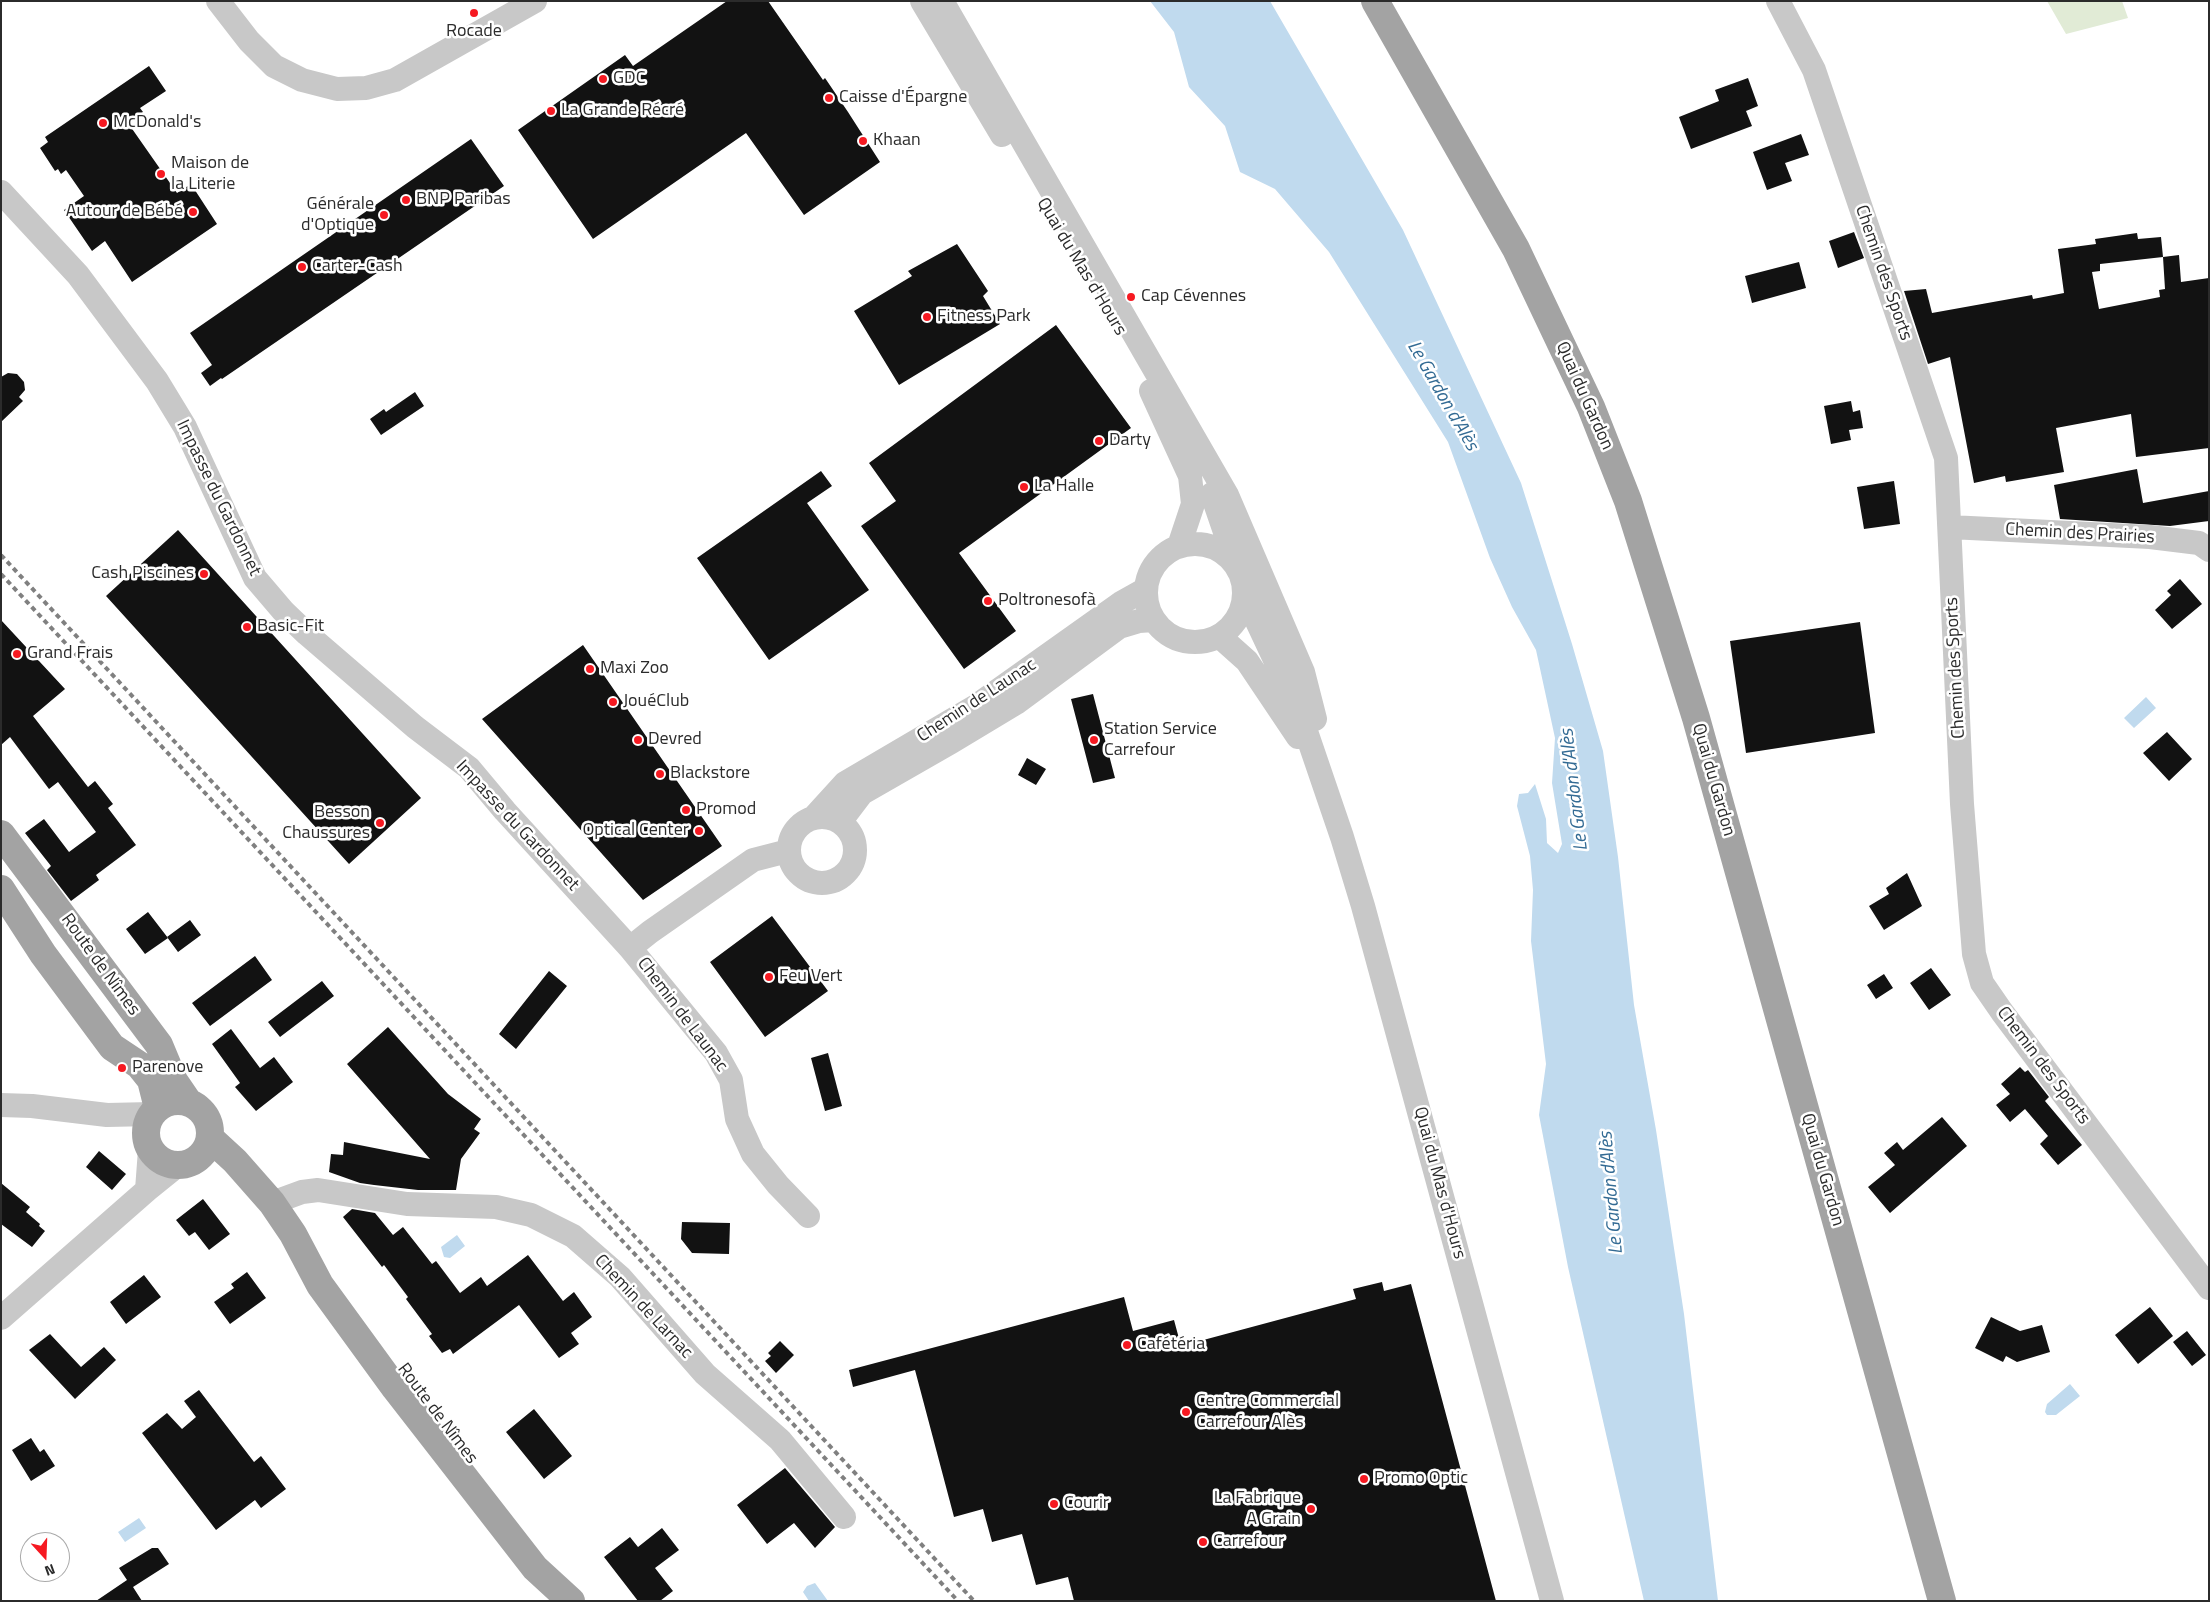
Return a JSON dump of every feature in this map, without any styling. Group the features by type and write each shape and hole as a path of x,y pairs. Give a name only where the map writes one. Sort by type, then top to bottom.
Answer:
{"main road":[{"name":"Quai du Gardon","path":"1375,1 1516,249 1591,407 1628,501 1696,718 1942,1601"},
{"name":"Route de Nîmes","path":"1,834 159,1045 174,1081 189,1103"},
{"path":"1,889 43,954 112,1047 139,1065 150,1080 152,1126 157,1157 165,1163 183,1164 202,1155 210,1138 210,1127 206,1117 199,1108 189,1103 178,1101 168,1103 152,1126"},
{"name":"Route de Nîmes","path":"210,1138 255,1182 272,1203 292,1234 330,1274 548,1560 572,1601"},
{"name":"Route de Nîmes","path":"183,1164 228,1171 255,1182"}],"street":[{"path":"218,1 249,41 274,66 302,80 337,89 366,88 396,80 535,1"},
{"name":"Quai du Mas d'Hours","path":"922,1 1135,356 1178,447 1190,476 1193,504 1179,546"},
{"name":"Quai du Mas d'Hours","path":"942,1 1227,494 1303,672 1320,740 1319,767"},
{"name":"Chemin des Sports","path":"1778,1 1814,70 1946,458 1962,804 1974,954 1982,983 2209,1288"},
{"name":"Impasse du Gardonnet","path":"1,192 78,275 157,382 185,427 255,578 284,612 307,634 415,727 469,768 505,811 630,948"},
{"name":"Quai du Mas d'Hours","path":"1193,436 1236,565"},
{"name":"Chemin des Prairies","path":"1950,527 2150,537 2199,543 2209,550"},
{"path":"1195,543 1211,545 1225,553 1236,565 1243,580 1245,596 1241,612 1232,626 1219,636 1205,641 1183,640 1163,631 1154,620 1147,605 1146,589 1149,575 1156,562 1166,552 1179,546 1195,543"},
{"name":"Chemin de Launac","path":"814,817 845,783 976,706 1121,602 1146,589"},
{"name":"Quai du Mas d'Hours","path":"1245,596 1299,711 1319,767 1363,906 1552,1601"},
{"name":"Chemin de Launac","path":"840,822 862,793 1016,703 1119,628 1139,620 1154,620"},
{"name":"Quai du Mas d'Hours","path":"1219,636 1247,661 1319,767"},
{"path":"824,816 840,822 849,830 855,847 850,866 835,880 816,882 806,879 797,872 791,862 788,851 790,840 795,830 803,822 814,817 824,816"},
{"name":"Chemin de Launac","path":"788,851 753,860 630,948 716,1053 731,1080 737,1119 753,1154 778,1185 808,1216"},
{"path":"1,1105 32,1106 107,1115 152,1126 147,1190"},
{"path":"1,1318 147,1190 183,1164"},
{"name":"Chemin de Larnac","path":"272,1203 302,1192 318,1190 407,1204 496,1206 531,1216 573,1236 620,1277 705,1374 780,1440 844,1517"}],"green space":[{"path":"2047,1 2122,1 2128,18 2066,34"}],"water":[{"name":"Le Gardon d'Alès","path":"1150,1 1270,1 1403,230 1521,483 1572,644 1603,751 1618,857 1634,1005 1656,1130 1684,1314 1718,1601 1644,1601 1568,1267 1539,1115 1546,1064 1531,941 1533,890 1530,856 1517,806 1519,794 1528,793 1535,784 1546,819 1547,843 1558,853 1562,844 1552,783 1555,738 1536,650 1512,607 1490,558 1448,442 1329,252 1275,189 1240,172 1225,126 1189,87 1174,32"},
{"path":"2146,697 2156,708 2134,728 2124,718"},
{"path":"457,1235 465,1246 450,1258 444,1257 441,1247"},
{"path":"2070,1384 2080,1396 2056,1415 2047,1415 2045,1412 2047,1404"},
{"path":"139,1518 146,1528 125,1542 118,1532"},
{"path":"815,1583 828,1601 809,1601 803,1592 807,1586"}],"building":[{"path":"727,1 768,1 823,80 825,78 880,162 804,215 746,133 593,239 518,130 625,55 633,66"},
{"path":"149,66 166,91 140,108 143,112 128,123 177,193 191,184 217,224 132,282 105,241 92,251 64,210 84,196 66,170 61,174 58,169 55,171 40,148 48,142 45,137"},
{"path":"1748,78 1758,106 1746,111 1752,126 1691,149 1679,117 1719,101 1715,90"},
{"path":"1801,134 1809,155 1785,163 1792,181 1767,190 1753,152"},
{"path":"471,139 504,186 210,386 201,373 212,365 190,333"},
{"path":"1854,232 1864,258 1838,268 1829,241"},
{"path":"2137,233 2138,239 2161,237 2163,257 2179,255 2181,282 2209,278 2209,448 2136,457 2131,414 2056,428 2064,472 2006,482 2005,476 1974,483 1950,357 1928,364 1904,291 1926,289 1932,313 2032,295 2033,299 2064,293 2058,249 2096,244 2095,239","holes":["2163,257 2165,289 2159,290 2160,297 2099,309 2092,272 2100,271 2100,264"]},
{"name":"Fitness Park","path":"957,244 988,291 983,296 1000,324 899,385 854,311 912,276 908,271"},
{"path":"1799,262 1806,288 1752,303 1745,276"},
{"path":"1056,325 1131,428 959,553 1016,631 964,669 861,526 896,501 869,463"},
{"path":"8,373 17,374 24,382 25,390 19,397 23,401 1,422 1,377"},
{"path":"415,392 424,406 381,435 370,419 384,409 386,412"},
{"path":"1851,401 1853,412 1860,410 1863,428 1849,430 1851,440 1831,444 1824,406"},
{"path":"2137,469 2143,503 2209,491 2209,521 2170,526 2060,519 2054,485"},
{"path":"821,471 832,486 807,503 869,590 769,660 697,558"},
{"path":"1894,481 1900,524 1864,529 1857,487"},
{"path":"178,530 421,798 349,864 106,596"},
{"path":"2180,579 2202,604 2172,629 2155,610 2171,595 2167,591"},
{"path":"1,620 65,689 33,716 88,787 95,781 113,804 108,808 136,845 96,875 99,880 71,901 47,870 51,866 25,833 44,819 69,852 96,832 58,782 49,789 10,737 1,745"},
{"path":"1860,622 1875,733 1746,753 1730,641"},
{"path":"583,645 722,846 643,900 482,719"},
{"path":"1093,694 1115,778 1093,783 1071,699"},
{"path":"2167,732 2192,759 2169,781 2143,753"},
{"path":"1027,758 1046,769 1036,785 1018,775"},
{"path":"1907,873 1922,906 1884,930 1869,906 1889,894 1886,888"},
{"path":"148,912 168,938 145,954 126,929"},
{"name":"Feu Vert","path":"772,916 828,991 765,1037 710,962"},
{"path":"190,920 201,935 178,952 167,937"},
{"path":"255,956 272,980 210,1026 192,1003"},
{"path":"1931,968 1951,995 1929,1010 1910,983"},
{"path":"549,971 567,986 516,1049 499,1034"},
{"path":"1884,974 1893,988 1876,999 1867,985"},
{"path":"322,981 334,996 280,1037 268,1022"},
{"path":"388,1027 448,1094 481,1119 474,1129 480,1133 461,1159 456,1190 418,1190 374,1185 360,1183 329,1172 331,1154 343,1155 344,1142 430,1159 347,1064"},
{"path":"231,1029 260,1068 274,1057 293,1082 256,1111 235,1087 240,1083 212,1044"},
{"path":"828,1053 842,1106 825,1111 811,1058"},
{"path":"2020,1067 2025,1072 2028,1070 2049,1097 2045,1101 2082,1145 2058,1165 2040,1144 2048,1136 2025,1109 2010,1122 1996,1105 2010,1094 2001,1084"},
{"path":"1942,1117 1967,1146 1890,1213 1868,1187 1895,1165 1884,1153 1897,1142 1903,1150"},
{"path":"99,1151 126,1174 112,1190 86,1167"},
{"path":"1,1183 30,1207 26,1212 45,1231 32,1247 1,1224"},
{"path":"203,1199 230,1234 209,1250 195,1232 189,1236 176,1220"},
{"path":"352,1209 375,1213 393,1235 403,1227 432,1264 436,1261 460,1293 481,1277 487,1286 528,1255 563,1301 574,1292 592,1317 571,1333 579,1344 559,1358 519,1305 453,1354 450,1349 442,1353 429,1336 432,1334 406,1299 408,1297 384,1265 382,1267 343,1217"},
{"path":"682,1222 730,1223 729,1254 692,1253 681,1239"},
{"path":"247,1272 266,1298 230,1324 214,1302 234,1288 231,1284"},
{"path":"144,1275 161,1297 126,1324 110,1302"},
{"name":"Centre Commercial Carrefour Alès","path":"1382,1282 1384,1291 1411,1284 1496,1601 1074,1601 1068,1577 1036,1585 1022,1534 992,1542 983,1509 954,1517 915,1370 853,1387 849,1370 1124,1297 1133,1331 1174,1320 1181,1346 1356,1299 1353,1289"},
{"path":"2150,1307 2173,1336 2138,1364 2115,1335"},
{"path":"1991,1317 2020,1331 2042,1325 2050,1352 2017,1362 2006,1356 2003,1362 1975,1348"},
{"path":"2187,1331 2206,1355 2192,1366 2173,1342"},
{"path":"50,1334 81,1367 104,1347 116,1360 75,1399 29,1350"},
{"path":"780,1341 794,1355 776,1373 765,1361 771,1356 768,1353"},
{"path":"199,1390 254,1462 261,1456 286,1489 261,1508 255,1500 216,1530 142,1433 167,1413 182,1429 196,1417 184,1401"},
{"path":"534,1409 572,1456 544,1479 506,1432"},
{"path":"31,1438 40,1452 44,1449 55,1466 31,1481 12,1450"},
{"path":"785,1468 835,1527 815,1548 794,1523 767,1544 737,1505"},
{"path":"662,1528 679,1550 655,1568 673,1591 660,1601 638,1601 604,1557 630,1537 638,1547"},
{"path":"152,1548 158,1548 169,1564 133,1587 142,1601 96,1601 127,1580 119,1568"}],"railway":[{"path":"1,555 974,1601"},
{"path":"1,574 958,1601"}],"place":[{"name":"Rocade","path":"474,13"},
{"name":"GDC","path":"603,79"},
{"name":"Caisse d'Épargne","path":"829,98"},
{"name":"La Grande Récré","path":"551,111"},
{"name":"McDonald's","path":"103,123"},
{"name":"Khaan","path":"863,141"},
{"name":"Maison de la Literie","path":"161,174"},
{"name":"BNP Paribas","path":"406,200"},
{"name":"Autour de Bébé","path":"193,212"},
{"name":"Générale d'Optique","path":"384,215"},
{"name":"Carter-Cash","path":"302,267"},
{"name":"Cap Cévennes","path":"1131,297"},
{"name":"Fitness Park","path":"927,317"},
{"name":"Darty","path":"1099,441"},
{"name":"La Halle","path":"1024,487"},
{"name":"Cash Piscines","path":"204,574"},
{"name":"Poltronesofà","path":"988,601"},
{"name":"Basic-Fit","path":"247,627"},
{"name":"Grand Frais","path":"17,654"},
{"name":"Maxi Zoo","path":"590,669"},
{"name":"JouéClub","path":"613,702"},
{"name":"Devred","path":"638,740"},
{"name":"Station Service Carrefour","path":"1094,740"},
{"name":"Blackstore","path":"660,774"},
{"name":"Promod","path":"686,810"},
{"name":"Besson Chaussures","path":"380,823"},
{"name":"Optical Center","path":"699,831"},
{"name":"Feu Vert","path":"769,977"},
{"name":"Parenove","path":"122,1068"},
{"name":"Cafétéria","path":"1127,1345"},
{"name":"Centre Commercial Carrefour Alès","path":"1186,1412"},
{"name":"Promo Optic","path":"1364,1479"},
{"name":"Courir","path":"1054,1504"},
{"name":"La Fabrique A Grain","path":"1311,1509"},
{"name":"Carrefour","path":"1203,1542"}]}
